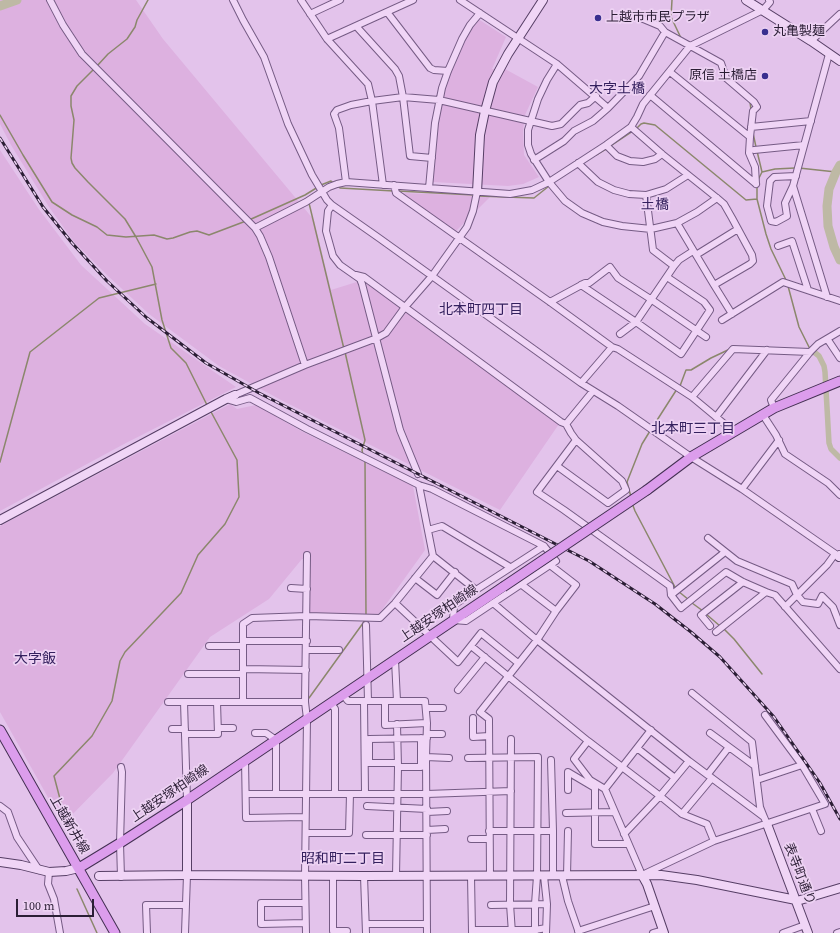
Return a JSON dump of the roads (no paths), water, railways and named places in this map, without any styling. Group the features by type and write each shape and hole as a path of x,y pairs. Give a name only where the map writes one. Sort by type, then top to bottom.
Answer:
{"main road":[{"name":"上越安塚柏崎線","path":"79,868 187,800 647,490 691,457 774,408 840,381"},
{"name":"上越新井線","path":"0,730 115,933"}],"street":[{"path":"50,0 63,25 82,54 255,228 270,257 305,365"},
{"path":"233,0 242,20 264,57 288,124 312,175 321,191 332,205 580,382 691,457 742,489 838,556 785,607"},
{"path":"301,0 327,39 368,84 372,101 383,185"},
{"path":"310,14 340,0"},
{"path":"327,39 413,0"},
{"path":"460,0 557,64 596,96 608,108"},
{"path":"0,520 226,398 386,333 405,307 432,276 467,227 473,211 477,192 480,135 485,111 494,82 500,67 543,0"},
{"path":"746,0 840,61"},
{"path":"255,228 306,202 321,191 346,182 517,194 532,190 549,182 631,127 643,104 690,46 763,10 770,2 769,0"},
{"path":"387,12 430,68 434,70 448,71"},
{"path":"429,188 435,123 439,100 448,71 462,39 470,25 480,13"},
{"path":"811,41 840,14"},
{"path":"641,18 660,26 665,32 721,63 726,78 754,102 757,107 753,111 749,153 755,167 756,184 650,95"},
{"path":"356,26 395,69 399,76 410,156 432,158"},
{"path":"534,160 564,141 574,131 593,121 608,108 639,76 665,32"},
{"path":"796,176 774,176 770,181 767,206 771,221 776,222 787,216 785,203 796,176 829,54"},
{"path":"557,64 540,94 528,130 528,146 534,160 565,202 592,218 611,224 651,229 677,223 698,212 717,198"},
{"path":"670,72 750,137"},
{"path":"346,182 339,128 335,112 351,105 403,97 439,100 557,126 561,124 580,105 588,103 596,96"},
{"path":"751,127 811,121"},
{"path":"631,127 717,198 729,212 752,255 753,261 714,285"},
{"path":"606,145 617,156 630,161 643,162 655,159 662,154"},
{"path":"754,150 804,145"},
{"path":"578,163 592,177 614,190 629,194 646,194 666,189 688,175"},
{"path":"394,185 396,193 612,347 618,349 692,397 733,431"},
{"path":"793,186 827,297"},
{"path":"646,194 653,250 674,266"},
{"path":"332,205 328,211 326,231 334,256 340,265 360,279 362,284 400,430 418,474"},
{"path":"677,223 732,314"},
{"path":"620,334 636,322 679,260 695,253 738,229"},
{"path":"778,246 792,241 808,290"},
{"path":"550,302 585,283 589,283 610,267 618,278 706,338"},
{"path":"354,274 364,277 561,422 566,424 576,440 622,481 626,490 608,503 557,466"},
{"path":"581,285 681,354 710,310 704,302 667,277"},
{"path":"722,320 783,282 840,302"},
{"path":"774,408 771,400 810,352 818,344 828,340 840,331"},
{"path":"828,340 840,358"},
{"path":"580,382 612,347"},
{"path":"692,397 733,349 810,352"},
{"path":"716,418 767,350"},
{"path":"566,424 593,391"},
{"path":"226,398 236,402 250,398 307,429 419,485 432,489 544,546 556,561 466,621 453,620 454,605 544,546"},
{"path":"763,415 779,440 785,454 838,489 840,495"},
{"path":"576,440 537,492 670,586 671,595 681,608 726,572 743,582 775,595 840,669"},
{"path":"742,489 779,440"},
{"path":"419,485 433,556 476,590"},
{"path":"428,530 442,526 510,567"},
{"path":"708,538 737,561 792,584 797,595 803,602 818,604 822,596 833,607 840,625"},
{"path":"671,595 725,552"},
{"path":"306,933 305,817 307,719 305,702 307,650 307,555"},
{"path":"243,702 243,624 252,618 307,616 380,618 395,603 433,556"},
{"path":"490,876 489,720 480,712 537,640 556,611 576,585 550,565"},
{"path":"415,578 438,595 455,572"},
{"path":"710,626 701,615 743,582"},
{"path":"522,585 556,611"},
{"path":"291,588 307,589"},
{"path":"716,632 766,592"},
{"path":"395,603 458,662 480,633 518,663"},
{"path":"493,603 537,640 765,820"},
{"path":"365,793 366,702 368,677 366,625"},
{"path":"209,646 243,643 307,641"},
{"path":"471,646 588,741 682,814 707,824 714,841"},
{"path":"307,650 339,650"},
{"path":"458,690 485,657"},
{"path":"395,660 397,701"},
{"path":"188,674 306,670"},
{"path":"692,694 752,742 760,807 765,820"},
{"path":"343,695 348,701 426,701 427,723 425,737 421,767 369,763 369,740 425,737 442,734"},
{"path":"168,702 305,702"},
{"path":"184,702 187,800 185,933"},
{"path":"172,729 185,732 218,734 217,702"},
{"path":"385,702 385,725 427,723"},
{"path":"331,703 335,709 335,793"},
{"path":"426,708 443,708"},
{"path":"642,875 714,841 765,820 812,809 825,804 802,765 766,715"},
{"path":"472,718 473,737 489,736"},
{"path":"396,876 398,836 397,724"},
{"path":"218,728 233,728"},
{"path":"605,789 651,730"},
{"path":"255,733 266,733 276,740 276,793"},
{"path":"710,734 755,766"},
{"path":"425,737 427,794 427,933"},
{"path":"511,739 510,904 512,931"},
{"path":"588,741 574,759 590,780 605,789 655,906 663,931 653,933"},
{"path":"682,814 729,747"},
{"path":"637,748 675,778"},
{"path":"426,757 449,758"},
{"path":"468,758 538,758 537,831 547,904 546,930 472,931 472,876"},
{"path":"245,760 246,818 305,817"},
{"path":"535,931 535,904 544,876 554,831 551,760"},
{"path":"624,834 660,796 689,761"},
{"path":"757,780 802,765"},
{"path":"121,767 121,877"},
{"path":"568,790 568,772 595,788 595,844 628,844"},
{"path":"246,794 427,794 511,791"},
{"path":"306,833 352,833 350,794"},
{"path":"0,806 8,812 17,837 39,870"},
{"path":"367,806 447,811"},
{"path":"812,809 821,831"},
{"path":"566,813 614,812"},
{"name":"表寺町通り","path":"765,820 807,929"},
{"path":"366,835 398,836 427,833 445,829"},
{"path":"489,831 554,831"},
{"path":"568,831 565,876 568,901 578,932 655,906"},
{"path":"471,839 489,839"},
{"path":"0,862 21,865 49,872 66,871 79,868"},
{"path":"49,872 48,884 54,899 60,933"},
{"path":"99,876 121,877 187,874 305,876 674,876 796,901 840,888"},
{"path":"333,876 333,931 347,930"},
{"path":"364,876 366,933"},
{"path":"305,903 261,903 261,924 305,923"},
{"path":"147,933 146,905 185,904"},
{"path":"491,905 547,904"},
{"path":"366,924 427,924"},
{"path":"783,933 807,929"}],"waterway":[{"path":"0,6 17,0"},
{"path":"97,66 108,54 127,39 135,27 137,20 148,0"},
{"path":"672,0 671,17 681,38"},
{"path":"94,69 77,86 71,96 71,106 74,120 71,158 72,163 88,182 125,219 136,237 152,267 162,320 171,348 186,363 207,405"},
{"path":"750,102 751,110"},
{"path":"0,115 52,202 72,215 97,227 107,235 126,237 154,235 167,239 197,231 209,235 246,221"},
{"path":"636,129 644,123 655,125 746,200 757,199"},
{"path":"609,147 633,131"},
{"path":"753,133 756,147"},
{"path":"596,155 606,149"},
{"path":"757,151 762,172 758,180"},
{"path":"840,165 829,189 827,206 828,226 834,247 840,260"},
{"path":"762,172 775,169 795,168"},
{"path":"799,168 836,172"},
{"path":"321,185 331,181 334,183"},
{"path":"757,185 757,199 766,234 771,249 786,280"},
{"path":"337,186 340,188 394,191"},
{"path":"478,196 534,198 549,186"},
{"path":"249,220 305,195 318,187"},
{"path":"398,191 474,195"},
{"path":"309,203 344,349"},
{"path":"0,462 30,352 99,298 156,284"},
{"path":"788,286 799,327 810,349"},
{"path":"680,386 686,370 691,370 730,349"},
{"path":"345,352 365,440 362,450 363,455"},
{"path":"814,352 819,356 825,372 829,443 831,449 840,458"},
{"path":"652,428 677,389"},
{"path":"62,821 65,818 54,776 92,736 112,701 120,661 125,652 181,593 198,555 225,524 239,497 237,460 210,410"},
{"path":"631,497 627,482 642,444 650,431"},
{"path":"365,461 366,615"},
{"path":"632,503 676,589"},
{"path":"678,591 689,600"},
{"path":"692,603 703,611"},
{"path":"706,614 720,626"},
{"path":"309,698 366,619"},
{"path":"723,628 734,639 762,674"},
{"path":"77,889 97,933"}],"railway":[{"path":"0,138 43,207 72,243 107,281 147,318 206,363 259,393 589,561 655,604 691,632 720,657 774,717 820,783 840,819"}],"place":[{"name":"上越市市民プラザ","path":"598,18"},
{"name":"丸亀製麺","path":"765,32"},
{"name":"原信 土橋店","path":"765,76"}],"district":[{"name":"大字土橋","path":"617,89"},
{"name":"土橋","path":"655,205"},
{"name":"北本町四丁目","path":"481,310"},
{"name":"北本町三丁目","path":"693,429"},
{"name":"大字飯","path":"35,659"},
{"name":"昭和町二丁目","path":"343,859"}]}
